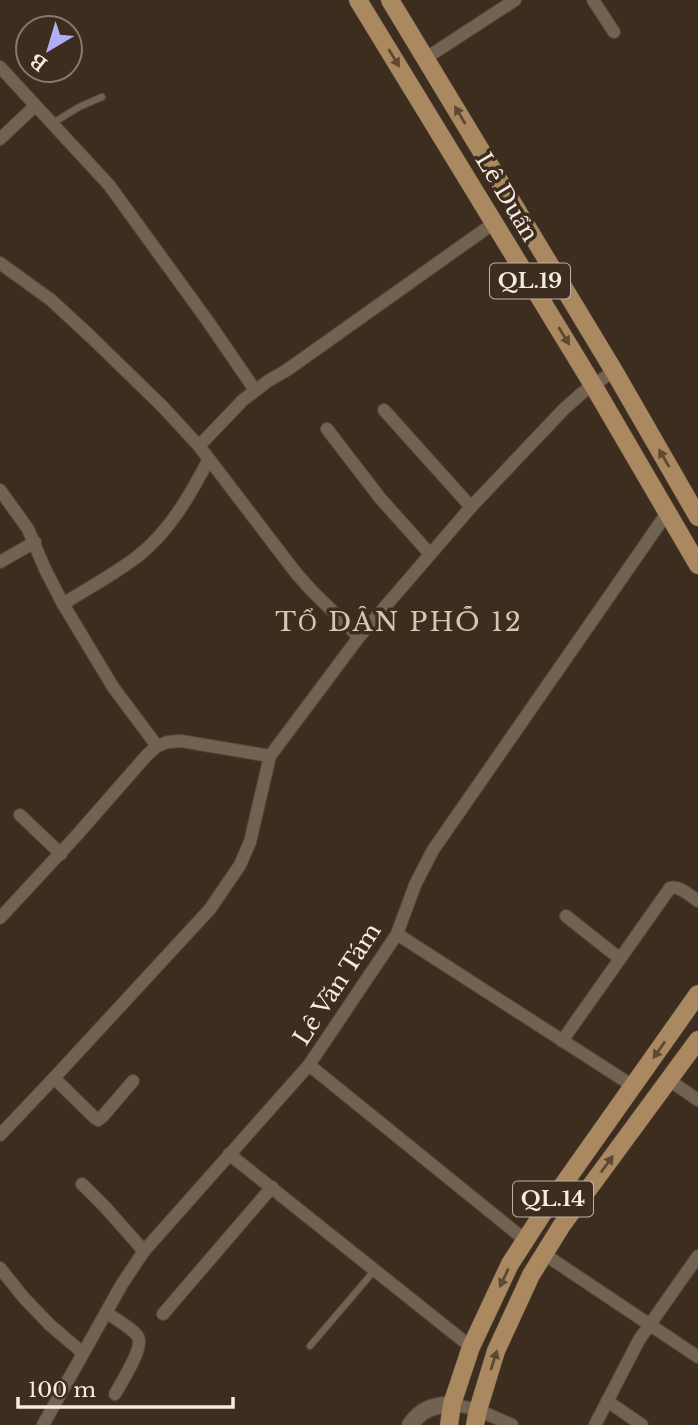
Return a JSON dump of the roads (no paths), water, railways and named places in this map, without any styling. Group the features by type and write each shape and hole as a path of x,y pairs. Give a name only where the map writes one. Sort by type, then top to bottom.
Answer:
{"main road":[{"name":"Lê Duẩn","path":"358,0 593,384 698,565"},
{"name":"Lê Duẩn","path":"390,0 614,371 698,517"},
{"name":"QL.14","path":"449,1425 452,1404 471,1347 510,1264 698,994"},
{"name":"QL.14","path":"476,1417 496,1350 531,1275 562,1225 698,1040"}],"street":[{"path":"426,58 515,0"},
{"path":"593,0 614,32"},
{"path":"0,67 109,184 208,320 255,390"},
{"path":"0,139 35,106"},
{"path":"199,446 255,390 494,223"},
{"path":"0,263 51,300 162,406 199,446 312,592 359,637"},
{"path":"0,1135 210,909 240,865 250,842 270,756 359,637 471,507 564,409 593,384 614,371"},
{"path":"384,410 471,507"},
{"path":"327,429 380,499 430,554"},
{"path":"63,604 138,556 159,536 178,514 209,459"},
{"path":"0,490 28,528 63,604 113,687 157,746"},
{"name":"Lê Văn Tám","path":"43,1425 131,1268 309,1065 397,934 415,885 433,850 667,513"},
{"path":"0,562 35,542"},
{"path":"0,918 157,746 181,741 270,756"},
{"path":"20,815 61,854"},
{"path":"562,1041 670,888 675,886 698,901"},
{"path":"566,916 619,958"},
{"path":"397,934 633,1086"},
{"path":"309,1065 525,1240"},
{"path":"54,1079 98,1120 133,1081"},
{"path":"669,1080 698,1100"},
{"path":"229,1154 471,1347"},
{"path":"82,1184 144,1251"},
{"path":"163,1314 272,1187"},
{"path":"544,1254 698,1357"},
{"path":"595,1425 639,1340 698,1256"},
{"path":"0,1268 50,1325 83,1353"},
{"path":"106,1312 138,1335 140,1342 138,1352 115,1394"},
{"path":"607,1401 642,1425"},
{"path":"410,1425 416,1416 431,1407 452,1404 476,1417 512,1425"}],"lane":[{"path":"53,123 102,97"},
{"path":"310,1346 374,1271"}],"district":[{"name":"TỔ DÂN PHỐ 12","path":"399,622"}]}
